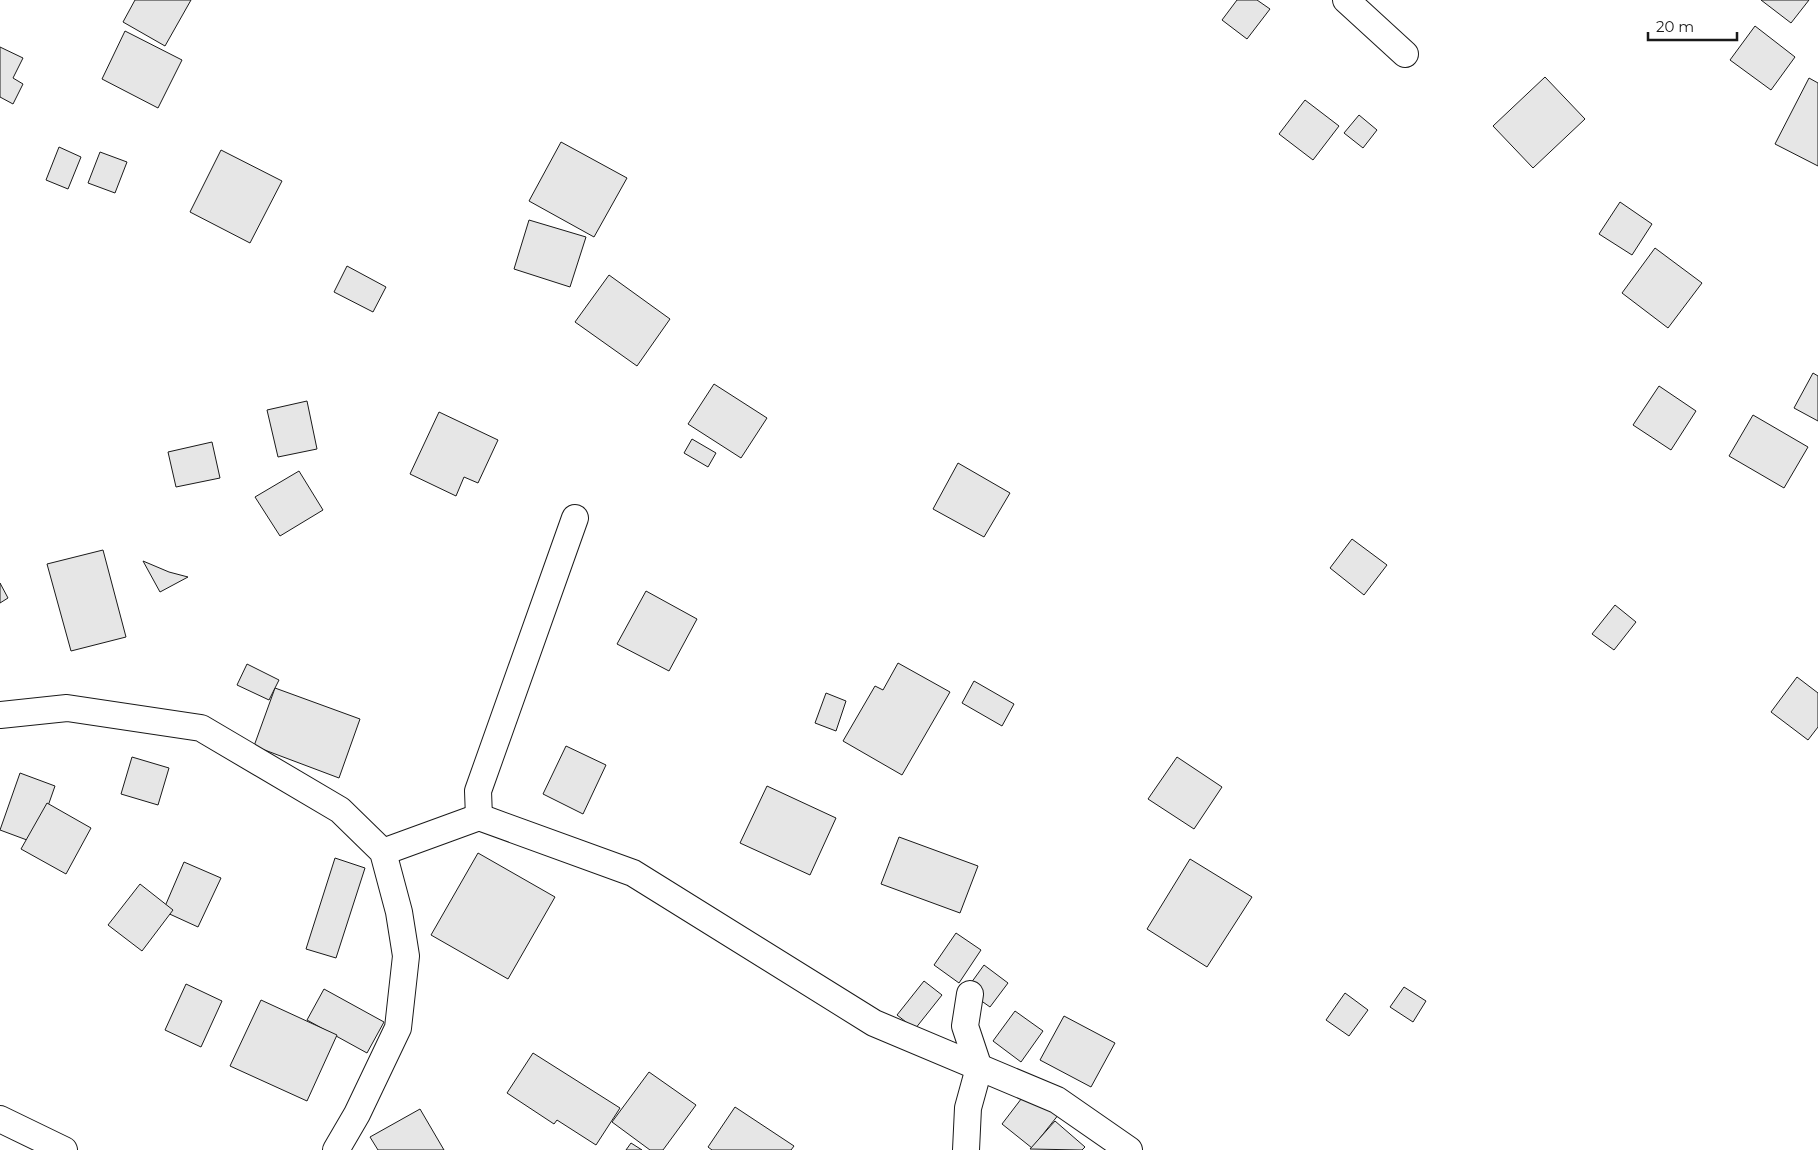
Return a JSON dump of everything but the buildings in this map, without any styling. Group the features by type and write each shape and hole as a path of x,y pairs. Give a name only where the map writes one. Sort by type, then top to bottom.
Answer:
{"street":[{"path":"1346,0 1404,54"},
{"path":"479,817 478,790 575,518"},
{"path":"0,715 66,708 201,728 340,810 383,852 399,912 406,956 398,1028 357,1114 336,1150"},
{"path":"383,852 479,817 633,873 874,1023 1057,1100 1129,1150"},
{"path":"966,1150 968,1108 979,1068 965,1026 970,994"},
{"path":"0,1119 64,1150"}]}
